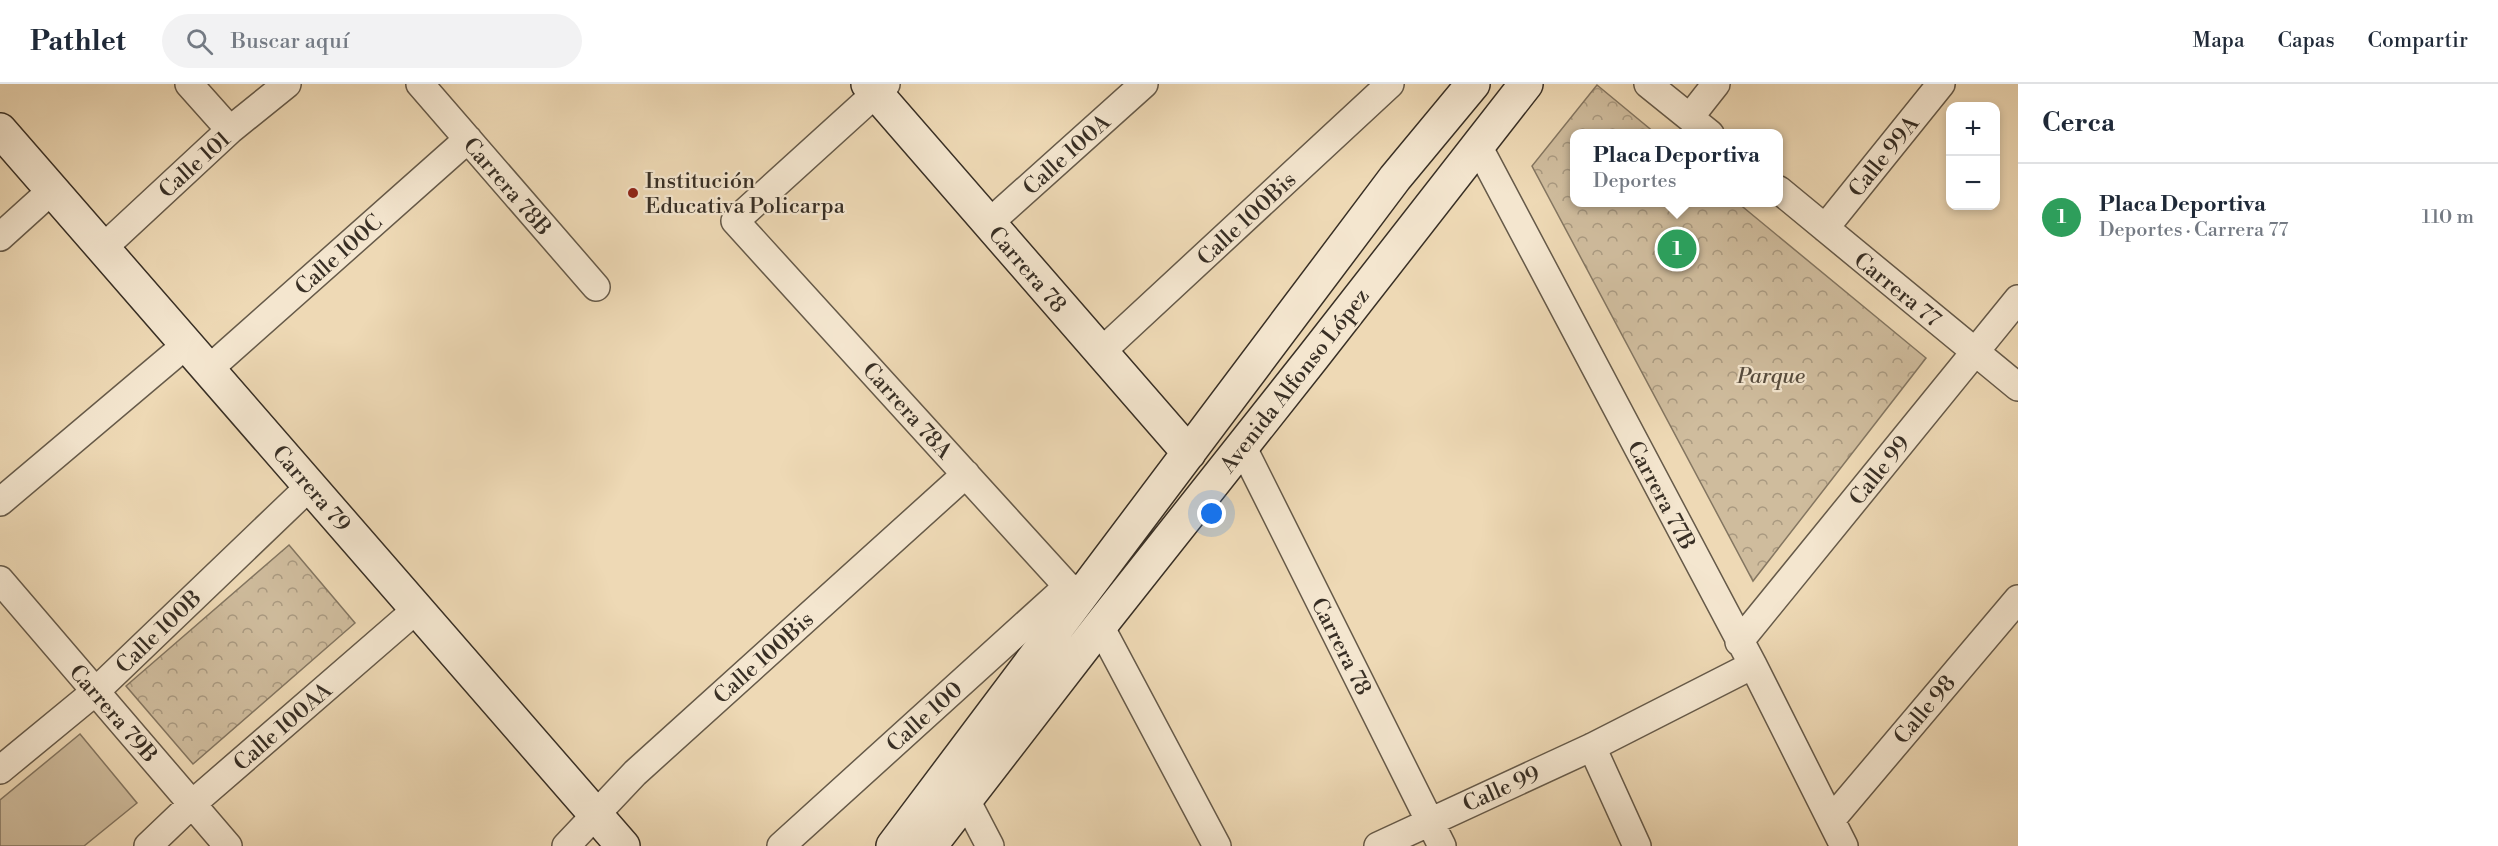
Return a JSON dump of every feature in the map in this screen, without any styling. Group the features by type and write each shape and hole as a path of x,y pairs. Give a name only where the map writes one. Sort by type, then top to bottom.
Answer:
{"street":[{"path":"189,84 230,130"},
{"name":"Calle 101","path":"103,248 230,130 287,84"},
{"name":"Carrera 78B","path":"420,84 596,287"},
{"name":"Calle 100A","path":"989,223 1144,84"},
{"name":"Calle 100Bis","path":"1101,352 1390,84"},
{"name":"Avenida Alfonso López","path":"893,846 1074,593 1189,453 1395,178 1473,84"},
{"name":"Avenida Alfonso López","path":"930,846 1526,84"},
{"path":"1648,84 1700,125 1716,84"},
{"name":"Calle 99A","path":"1825,228 1941,84"},
{"name":"Carrera 78","path":"877,87 989,223 1189,453"},
{"name":"Carrera 78A","path":"877,87 735,221 1074,593"},
{"name":"Carrera 79","path":"0,130 623,846"},
{"name":"Calle 100C","path":"209,369 468,139"},
{"name":"Carrera 77B","path":"1477,144 1753,665 1844,846"},
{"path":"0,237 52,190"},
{"name":"Carrera 77","path":"1783,193 2018,387"},
{"name":"Calle 99","path":"1739,642 2018,299"},
{"path":"0,502 187,344"},
{"name":"Carrera 78","path":"1242,446 1442,846"},
{"name":"Calle 100Bis","path":"566,846 597,816 635,773 966,474"},
{"name":"Calle 100B","path":"0,770 96,690 310,486"},
{"name":"Carrera 79B","path":"0,580 228,846"},
{"name":"Calle 100","path":"781,846 1074,593"},
{"name":"Calle 98","path":"1831,820 2018,599"},
{"name":"Calle 100AA","path":"148,846 192,804 417,609"},
{"path":"1100,626 1217,846"},
{"name":"Calle 99","path":"1378,846 1592,747 1753,665"},
{"path":"1592,747 1637,846"},
{"path":"966,800 990,846"}],"green space":[{"name":"Parque","path":"1597,85 1650,129 1570,129 1570,207 1743,207 1926,358 1753,581 1532,166"},
{"path":"289,545 355,623 193,764 126,686"},
{"path":"80,734 137,803 84,846 0,846 0,800"}],"place":[{"name":"Institución Educativa Policarpa","path":"633,193"},
{"name":"Placa Deportiva","path":"1677,249"}]}
